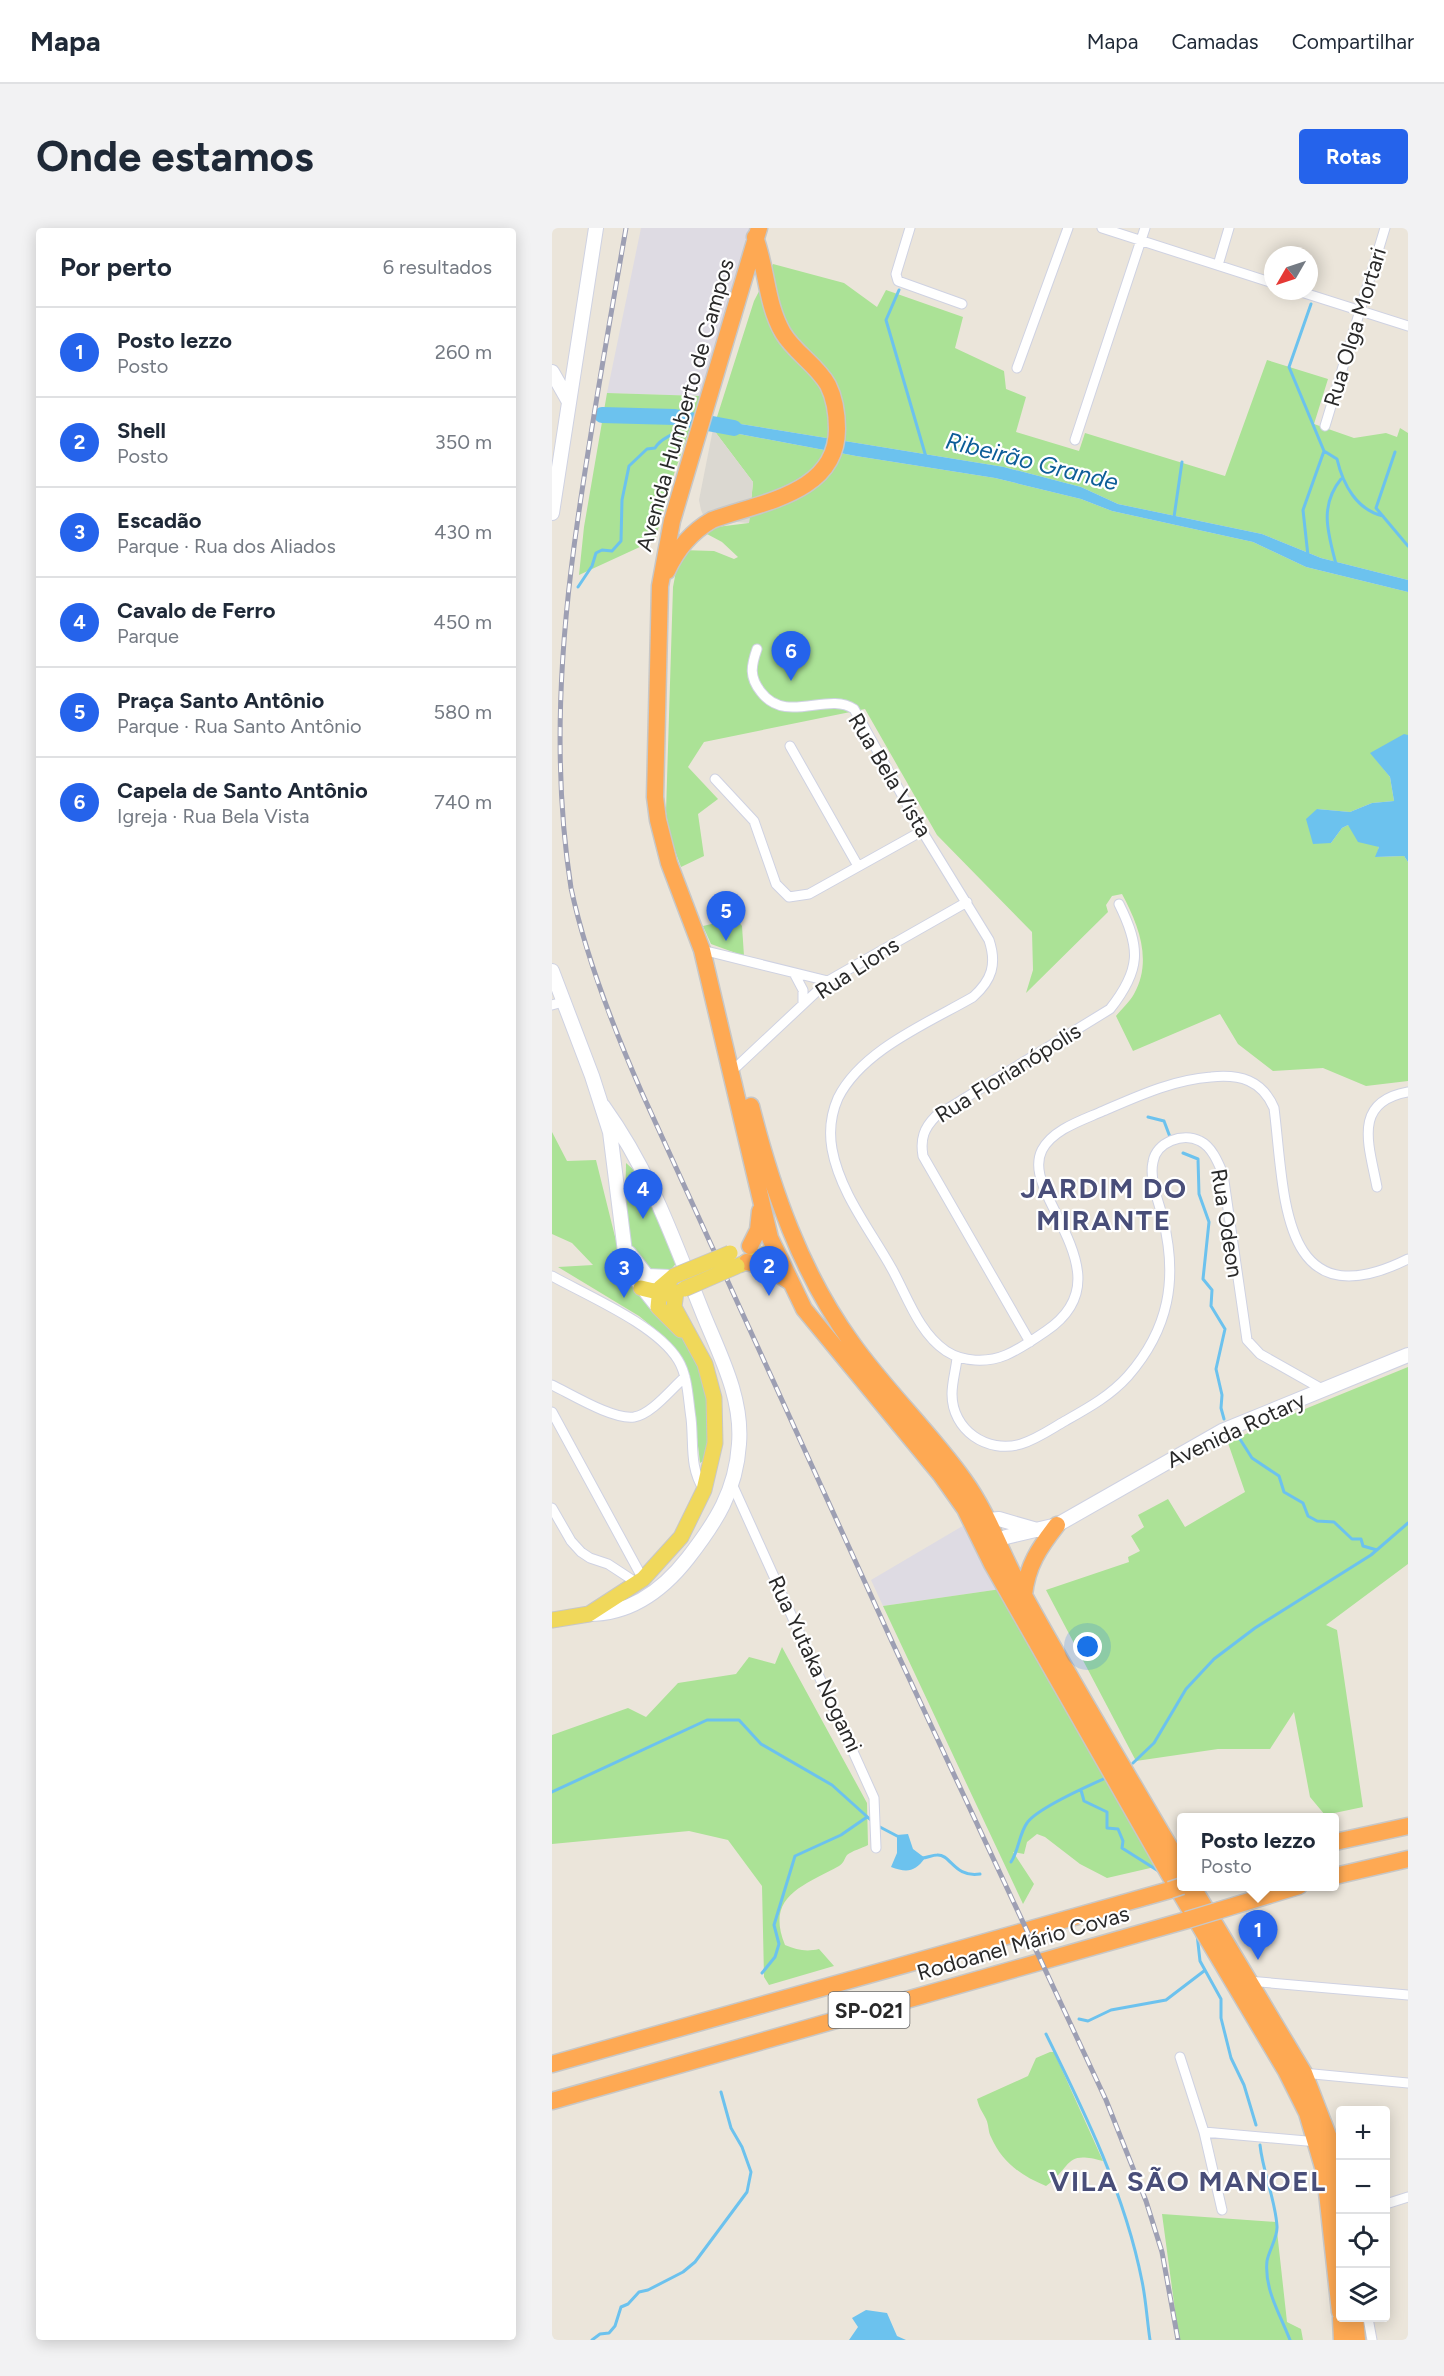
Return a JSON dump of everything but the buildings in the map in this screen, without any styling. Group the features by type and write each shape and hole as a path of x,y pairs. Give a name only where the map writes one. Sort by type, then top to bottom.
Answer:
{"highway":[{"name":"Avenida Humberto de Campos","path":"757,233 700,433 676,508 660,586 655,797 662,841 675,879 706,951 736,1068 787,1222 805,1263 833,1314 872,1370 964,1479 990,1545 1177,1887"},
{"name":"Avenida Humberto de Campos","path":"660,586 672,559 701,526 730,513 794,491 812,481 830,463 837,435 837,413 827,383 783,333 773,309 757,233"},
{"path":"676,508 701,526"},
{"name":"Avenida Humberto de Campos","path":"736,1068 761,1202 789,1281 804,1309 980,1521"},
{"path":"761,1202 758,1230 741,1257 769,1268 789,1281"},
{"path":"787,1222 775,1244 805,1263"},
{"path":"804,1309 820,1322 833,1314"},
{"path":"1024,1595 1026,1575 1036,1551 1056,1525"},
{"name":"Avenida Humberto de Campos","path":"990,1545 1024,1595 1177,1859"},
{"path":"1339,1841 1408,1826"},
{"path":"1339,1875 1408,1859"},
{"name":"Rodoanel Mário Covas","path":"552,2064 1176,1888"},
{"name":"Avenida Humberto de Campos","path":"1179,1891 1286,2071 1324,2143 1336,2215"},
{"name":"Avenida Humberto de Campos","path":"1194,1891 1304,2073 1336,2180"},
{"name":"Rodoanel Mário Covas","path":"552,2101 1285,1891"},
{"path":"1341,2322 1342,2340"},
{"path":"1355,2322 1357,2340"}],"main road":[{"path":"658,1301 672,1276 741,1257 775,1244"},
{"path":"658,1301 741,1257"},
{"path":"641,1288 658,1301 698,1348"},
{"path":"552,1620 589,1614 640,1581 681,1537 704,1490 715,1443 716,1423 711,1384 698,1348 674,1307 680,1291"}],"street":[{"path":"552,513 556,462 596,228"},
{"path":"910,228 896,274 898,281 962,304"},
{"path":"1017,368 1068,228"},
{"path":"1102,228 1264,280"},
{"path":"1075,440 1145,228"},
{"path":"1218,265 1229,228"},
{"name":"Rua Olga Mortari","path":"1325,426 1385,228"},
{"path":"1318,297 1408,326"},
{"path":"552,372 568,400"},
{"name":"Rua Bela Vista","path":"757,649 751,666 751,676 764,696 773,703 790,708 841,704 854,709 922,831 989,940 994,956 992,974 985,987 974,997 878,1053 859,1067 838,1098 830,1131 836,1167 844,1186 917,1317 932,1338 957,1358"},
{"path":"790,746 858,866"},
{"path":"715,779 754,821 776,885 781,893 789,897 809,894 922,831"},
{"name":"Rua Lions","path":"736,1068 828,981 966,902"},
{"name":"Rua Florianópolis","path":"1030,1342 923,1156 921,1146 923,1134 928,1124 936,1116 1110,1009 1126,989 1134,968 1136,945 1119,903"},
{"path":"706,951 795,975 828,981"},
{"path":"552,971 557,1003 603,1106 638,1158 654,1190 723,1359 738,1418 740,1443 733,1486 707,1534 681,1566 660,1587 638,1604 605,1614 589,1614"},
{"path":"795,975 803,990 803,1004"},
{"path":"957,1358 999,1358 1030,1342 1066,1314 1074,1303 1078,1288 1074,1252 1042,1185 1038,1164 1042,1149 1053,1137 1070,1126 1160,1087 1197,1078 1225,1075 1243,1078 1258,1084 1268,1094 1274,1108 1288,1218 1294,1239 1304,1255 1320,1268 1335,1274 1353,1275 1371,1272 1408,1259"},
{"path":"1377,1187 1367,1128 1372,1112 1382,1100 1408,1092"},
{"path":"603,1106 616,1162 627,1268 641,1288"},
{"name":"Rua Odeon","path":"957,1358 952,1395 956,1414 962,1426 974,1438 990,1445 1007,1447 1035,1438 1109,1394 1144,1354 1161,1321 1172,1284 1171,1258 1152,1175 1153,1160 1158,1150 1167,1142 1191,1138 1201,1141 1210,1150 1222,1174 1247,1340 1260,1354 1322,1389"},
{"path":"625,1245 635,1264 647,1276 654,1278 672,1276"},
{"path":"552,1276 651,1331 668,1346 679,1361 685,1377 691,1422 693,1470 704,1490"},
{"name":"Avenida Rotary","path":"990,1545 1006,1537 1056,1525 1222,1431 1408,1355"},
{"path":"552,1385 619,1416 634,1417 658,1402 685,1377"},
{"path":"552,1412 640,1581"},
{"name":"Rua Yutaka Nogami","path":"733,1486 857,1755 874,1798 876,1848"},
{"path":"552,1508 571,1541 581,1551 590,1558 608,1564 640,1581"},
{"path":"980,1521 999,1519 1037,1530"},
{"path":"1233,1981 1408,1995"},
{"path":"1180,2057 1204,2132 1222,2210"},
{"path":"1286,2071 1408,2084"},
{"path":"1204,2132 1324,2143"},
{"path":"1390,2203 1408,2197"},
{"path":"1369,2322 1372,2340"}],"shaded area":[{"path":"641,228 753,228 701,396 607,393"},
{"path":"713,429 753,482 749,523 737,522 709,528 701,510 699,500"},
{"path":"966,1524 1001,1589 883,1606 871,1580"}],"green space":[{"path":"773,264 844,283 877,307 886,290 963,317 955,348 1004,371 1006,389 1026,397 1016,432 1079,451 1085,433 1225,476 1267,360 1328,379 1314,424 1354,438 1386,433 1397,437 1400,428 1408,433 1408,580 1321,558 1262,534 1118,504 1081,487 1004,467 716,420 754,301"},
{"path":"607,393 701,396 674,474 655,540 579,575 584,527"},
{"path":"713,429 856,456 995,478 1081,499 1112,511 1253,542 1306,567 1408,592 1408,735 1371,753 1390,777 1394,801 1372,803 1350,812 1317,809 1331,843 1342,828 1348,825 1379,847 1376,857 1404,856 1408,862 1408,1081 1366,1086 1323,1068 1273,1071 1238,1044 1220,1014 1133,1051 1116,1016 1134,994 1140,981 1143,955 1138,930 1122,894 1112,896 1106,905 1108,912 1026,993 1033,970 1032,932 937,835 865,709 704,742 688,767 718,799 698,814 704,856 681,867 670,837 666,812 673,587 680,550 714,551 734,559 738,557 722,542 707,534 709,528 749,523 753,482"},
{"path":"720,922 739,922 742,926 744,956 711,944 703,926"},
{"path":"552,1132 567,1161 596,1160 625,1277 690,1345 705,1376 710,1409 706,1459 700,1463 691,1385 683,1361 665,1337 639,1316 558,1267 593,1265 572,1243 552,1234"},
{"path":"626,1163 635,1171 677,1262 670,1271 657,1273 647,1267 635,1256 630,1244 625,1209"},
{"path":"1408,1367 1408,1564 1326,1625 1337,1630 1363,1807 1323,1813 1310,1797 1294,1712 1270,1749 1218,1749 1136,1761 1046,1590 1129,1562 1128,1557 1140,1551 1131,1536 1144,1527 1138,1515 1168,1499 1185,1527 1245,1492 1228,1443 1256,1429"},
{"path":"1001,1589 1159,1866 1107,1878 1080,1864 1045,1837 1037,1834 1027,1842 1024,1854 1013,1852 1034,1884 1023,1904 883,1606"},
{"path":"782,1647 867,1803 868,1845 847,1855 841,1865 801,1887 784,1904 780,1915 780,1928 785,1945 802,1950 819,1949 834,1966 769,1985 764,1977 762,1886 728,1840 689,1831 552,1844 552,1735 628,1708 646,1717 678,1683 736,1674 749,1657 775,1664"},
{"path":"1054,2052 1103,2161 1081,2157 1075,2159 1046,2186 1028,2178 1001,2154 990,2135 987,2121 977,2099 1028,2076 1036,2058"},
{"path":"1162,2214 1276,2222 1287,2322 1301,2329 1303,2340 1179,2340"}],"water":[{"path":"716,420 1004,467 1081,487 1118,504 1262,534 1321,558 1408,580 1408,592 1306,567 1253,542 1112,511 1081,499 995,478 856,456 713,429"},
{"path":"1404,734 1408,735 1408,862 1404,856 1375,857 1379,847 1358,842 1348,825 1342,828 1331,843 1313,844 1306,819 1317,809 1350,812 1372,803 1394,801 1390,777 1370,753"},
{"path":"908,1834 913,1849 925,1858 914,1869 902,1870 891,1867 897,1853 897,1835"},
{"path":"866,2310 887,2313 897,2336 906,2340 849,2340 858,2327 852,2318"}],"waterway":[{"path":"899,290 886,320 926,457"},
{"path":"1311,304 1289,367 1324,451 1337,459 1347,487 1359,502 1374,513 1383,516"},
{"name":"Ribeirão Grande","path":"602,415 675,417 734,428"},
{"path":"578,587 592,566 596,553 602,550 612,551 621,541 622,500 629,466 647,449 655,448 688,419"},
{"path":"1308,556 1303,510 1324,451"},
{"path":"1395,452 1376,508 1408,546"},
{"path":"1174,517 1182,462"},
{"path":"1336,564 1327,520 1330,499 1341,479"},
{"path":"1148,1117 1164,1121 1170,1137"},
{"path":"1183,1153 1198,1159 1199,1194 1209,1222 1203,1279 1212,1290 1211,1306 1225,1329 1216,1369 1222,1395 1221,1408 1224,1419"},
{"path":"1238,1436 1252,1458 1279,1476 1284,1492 1303,1503 1308,1516 1317,1521 1334,1522 1352,1539 1361,1539 1363,1546 1377,1550"},
{"path":"1133,1763 1154,1743 1186,1689 1214,1659 1255,1628 1371,1555 1408,1523"},
{"path":"552,1792 707,1720 739,1720 761,1744 832,1785 873,1822"},
{"path":"1011,1862 1024,1827 1033,1817 1064,1797 1108,1777"},
{"path":"1081,1790 1084,1801 1107,1812 1107,1828 1118,1829 1123,1841 1122,1848 1160,1872"},
{"path":"762,1973 775,1957 779,1944 774,1925 795,1856 841,1835 867,1817"},
{"path":"878,1826 899,1837"},
{"path":"922,1858 942,1856 964,1873 980,1874"},
{"path":"1197,1934 1200,1961 1221,1999 1221,2018 1231,2058 1244,2085 1256,2125"},
{"path":"1079,2019 1088,2021 1111,2010 1166,2000 1204,1971"},
{"path":"1046,2034 1102,2154 1125,2217 1145,2295 1150,2340"},
{"path":"592,2340 600,2334 609,2333 615,2326 621,2307 628,2304 639,2292 648,2290 683,2272 695,2262 747,2192 751,2172 742,2147 731,2128 721,2092"},
{"path":"1260,2145 1277,2226 1267,2261 1268,2282 1290,2340"}],"railway":[{"path":"626,228 578,518 563,657 560,749 562,796 565,842 577,914 601,992 642,1093 894,1646 1106,2100 1146,2201 1162,2252 1178,2340"}],"place":[{"name":"Capela de Santo Antônio","path":"791,681"},
{"name":"Praça Santo Antônio","path":"726,941"},
{"name":"Cavalo de Ferro","path":"643,1219"},
{"name":"Shell","path":"769,1296"},
{"name":"Escadão","path":"624,1298"},
{"name":"Posto Iezzo","path":"1258,1960"}],"district":[{"name":"JARDIM DO MIRANTE","path":"1104,1204"},
{"name":"VILA SÃO MANOEL","path":"1188,2181"}]}
